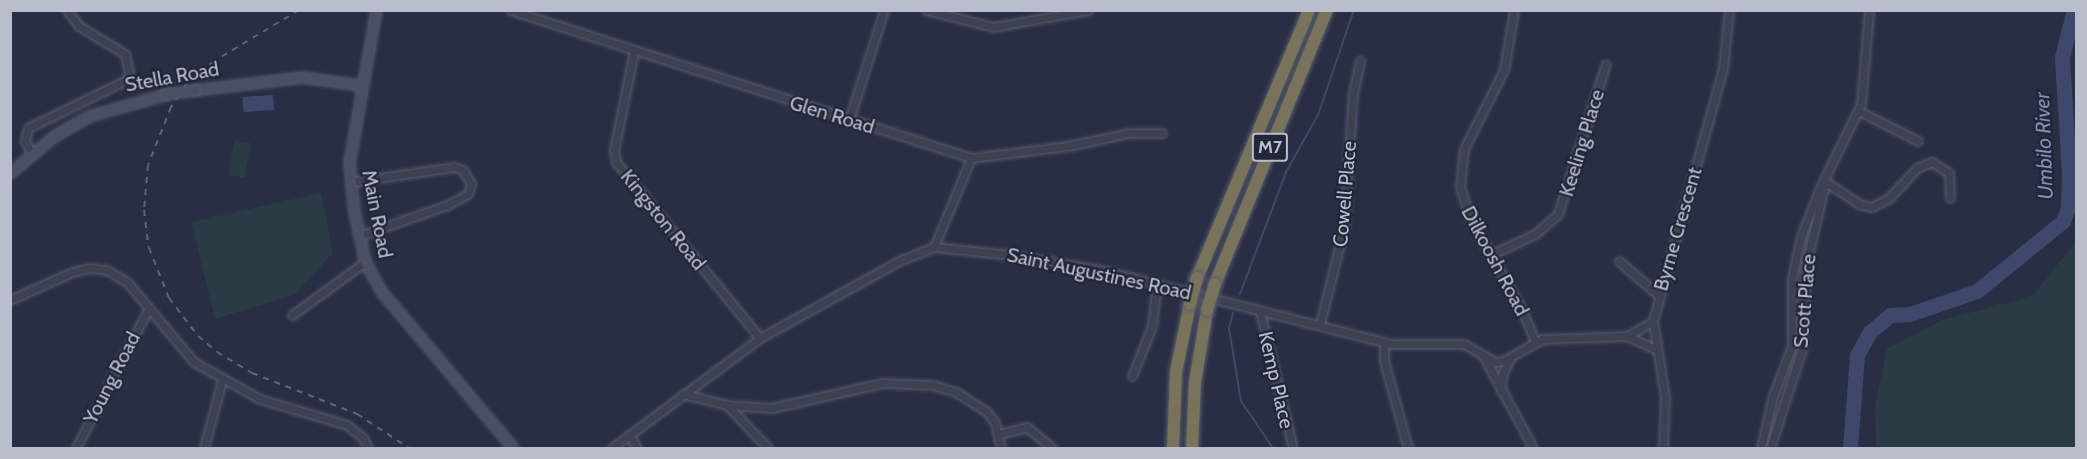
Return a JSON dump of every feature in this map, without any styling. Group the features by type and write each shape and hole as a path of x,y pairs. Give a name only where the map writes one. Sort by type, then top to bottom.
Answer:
{"highway":[{"name":"M7","path":"1173,448 1176,372 1197,278 1308,10"},
{"name":"M7","path":"1192,448 1195,382 1207,310 1215,284 1327,10"}],"main road":[{"name":"Main Road","path":"376,10 350,147 350,182 365,262 381,291 513,448"},
{"name":"Stella Road","path":"10,173 54,136 89,116 166,94 302,77 360,85"}],"street":[{"path":"32,154 25,141 28,128 126,80 129,74 125,54 79,26 67,10"},
{"name":"Glen Road","path":"510,10 971,158 1027,152 1129,133 1162,133"},
{"path":"849,120 884,10"},
{"path":"926,10 993,27 1088,10"},
{"name":"Dilkoosh Road","path":"1514,10 1504,70 1471,131 1460,168 1462,201 1535,341"},
{"name":"Byrne Crescent","path":"1663,448 1665,397 1655,349 1653,321 1723,69 1729,10"},
{"name":"Scott Place","path":"1761,448 1773,396 1792,346 1793,265 1805,224 1859,111 1869,10"},
{"name":"Kingston Road","path":"634,51 614,150 616,162 760,338"},
{"name":"Cowell Place","path":"1320,324 1344,228 1353,94 1360,61"},
{"name":"Keeling Place","path":"1491,254 1535,234 1558,214 1606,64"},
{"path":"1859,111 1918,141"},
{"path":"933,247 971,158"},
{"path":"1825,184 1861,205 1872,207 1889,198 1917,168 1932,162 1949,173 1950,198"},
{"path":"350,182 454,167 463,170 471,184 468,194 447,205 359,236"},
{"name":"Scott Place","path":"1770,448 1802,349 1806,265 1825,184"},
{"name":"Saint Augustines Road","path":"612,448 760,338 899,261 933,247 1012,255 1157,283 1320,324 1384,343 1464,344 1495,362 1511,357"},
{"path":"1619,261 1659,296"},
{"path":"292,315 365,262"},
{"path":"10,300 72,272 98,268 127,282 184,353 222,380 275,406 340,422 357,431 368,448"},
{"path":"1132,376 1152,326 1157,283"},
{"name":"Young Road","path":"76,448 148,308"},
{"name":"Kemp Place","path":"1260,310 1293,448"},
{"path":"1501,393 1502,375 1511,357 1535,341 1627,336 1653,321"},
{"path":"1627,336 1655,349"},
{"path":"1384,343 1384,361 1408,448"},
{"path":"1484,357 1501,393 1533,448"},
{"path":"204,448 222,380"},
{"path":"683,394 727,405 792,406 866,386 915,383 956,392 976,402 995,423 1001,448"},
{"path":"727,405 768,448"},
{"path":"999,434 1027,427 1052,448"},
{"path":"628,435 637,448"}],"shaded area":[{"path":"234,140 251,143 245,178 228,175"},
{"path":"321,193 333,253 294,295 215,319 191,222"},
{"path":"2076,241 2076,448 1876,448 1875,406 1887,349 1942,320 2033,296"}],"water":[{"path":"273,95 274,110 244,112 242,97"}],"waterway":[{"path":"1240,294 1286,172 1318,115 1354,10"},
{"name":"Umbilo River","path":"1850,448 1857,355 1870,332 1890,315 1910,314 1977,291 2063,221 2068,208 2069,173 2062,57 2074,10"},
{"path":"1233,313 1229,328 1241,401 1273,448"}],"railway":[{"path":"299,10 214,61 186,85 171,107 148,165 144,210 149,248 169,298 198,336 217,352 252,373 357,414 409,448"}]}
